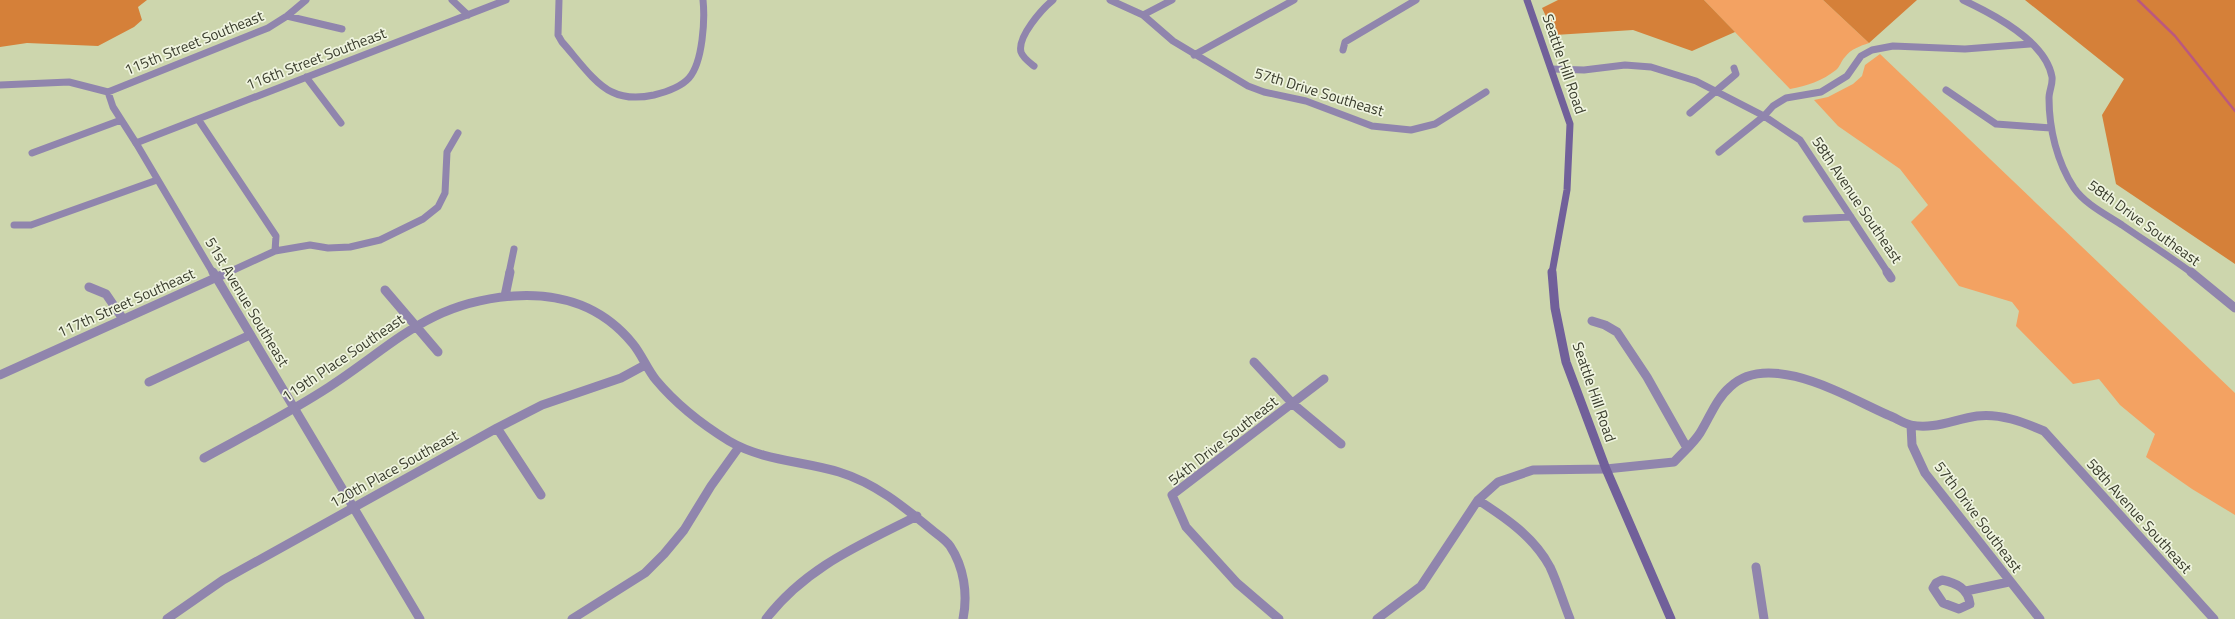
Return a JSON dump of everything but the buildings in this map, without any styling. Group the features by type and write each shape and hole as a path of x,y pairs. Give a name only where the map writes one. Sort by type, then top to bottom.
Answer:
{"main road":[{"name":"Seattle Hill Road","path":"1527,0 1570,124 1567,190 1552,269 1555,308 1566,362 1606,469 1672,619"}],"street":[{"name":"115th Street Southeast","path":"108,92 241,40 287,16 306,0"},
{"path":"452,0 468,15"},
{"name":"116th Street Southeast","path":"136,143 506,0"},
{"path":"559,0 558,35 562,42 610,92 625,96 640,97 674,87 690,77 695,66 704,21 703,0"},
{"path":"1034,66 1026,60 1021,51 1022,41 1033,22 1051,0"},
{"name":"57th Drive Southeast","path":"1110,0 1143,15 1173,41 1194,55 1248,86 1264,92 1306,101 1372,126 1411,130 1435,124 1486,92"},
{"path":"1143,15 1172,0"},
{"path":"1194,55 1294,0"},
{"path":"1343,50 1345,42 1416,0"},
{"name":"58th Drive Southeast","path":"1963,0 1989,12 2014,28 2040,53 2048,64 2053,78 2049,95 2051,128 2064,170 2076,190 2091,205 2177,262 2235,308"},
{"path":"287,16 342,29"},
{"path":"1719,152 1764,116 1773,106 1786,98 1821,92 1847,76 1861,56 1872,50 1893,46 1965,49 2030,44"},
{"name":"58th Avenue Southeast","path":"1552,70 1588,70 1609,66 1631,65 1654,68 1683,77 1717,92 1764,116 1800,140 1892,278"},
{"path":"1690,113 1717,92 1736,74 1734,68"},
{"path":"306,78 341,123"},
{"path":"0,85 15,86 68,82 85,85 108,92"},
{"path":"1946,90 1996,124 2051,128"},
{"name":"51st Avenue Southeast","path":"108,92 121,120 354,506 420,619"},
{"path":"198,119 276,236 278,243 275,250"},
{"path":"32,153 121,120"},
{"name":"117th Street Southeast","path":"0,375 275,250 310,246 328,248 350,247 380,240 423,219 438,206 445,193 447,152 458,133"},
{"path":"14,225 32,225 76,207 114,197 157,180"},
{"path":"1806,219 1851,217"},
{"path":"505,296 514,249"},
{"path":"89,286 98,288 113,299 123,319"},
{"path":"385,290 414,326 438,352"},
{"name":"119th Place Southeast","path":"204,458 295,409 349,375 414,326 467,304 505,296 553,296 576,301 598,311 634,345 645,365 673,397 700,421 740,447 853,477 884,492 917,516 949,545 952,551 963,577 967,596 968,603 963,619"},
{"path":"1592,321 1606,325 1617,332 1647,377 1687,448"},
{"path":"149,382 250,335"},
{"path":"1254,362 1293,404 1341,444"},
{"name":"120th Place Southeast","path":"167,619 223,580 497,428 542,405 621,378 645,365"},
{"path":"1377,619 1421,586 1478,500 1498,482 1533,470 1606,469 1674,462 1699,434 1710,410 1731,385 1747,376 1769,372 1791,374 1911,425"},
{"name":"54th Drive Southeast","path":"1279,619 1237,583 1186,528 1172,495 1324,379"},
{"name":"58th Avenue Southeast","path":"1911,425 1944,424 1977,416 2000,416 2018,420 2044,431 2214,619"},
{"name":"57th Drive Southeast","path":"1911,425 1912,446 1925,473 2009,582 2040,619"},
{"path":"497,428 541,495"},
{"path":"572,619 645,572 664,554 684,530 711,486 740,447"},
{"path":"1478,500 1511,520 1529,537 1546,560 1570,619"},
{"path":"766,619 773,607 802,580 836,558 917,516"},
{"path":"1756,567 1764,619"},
{"path":"1966,591 2009,582"}],"shaded area":[{"path":"0,0 147,0 138,7 142,20 134,27 98,46 27,43 0,47"},
{"path":"1558,0 1704,0 1735,32 1692,51 1633,30 1555,35 1542,8"},
{"path":"1704,0 1823,0 1869,43 1850,52 1837,69 1831,74 1808,85 1790,89"},
{"path":"1823,0 1917,0 1869,43"},
{"path":"2025,0 2235,0 2235,264 2116,184 2102,115 2124,79"},
{"path":"1880,54 2235,393 2235,515 2192,489 2146,457 2155,434 2120,405 2099,379 2073,384 2016,326 2019,311 2012,302 1959,286 1911,222 1928,205 1900,169 1838,126 1814,100 1828,97 1853,84 1862,76 1865,65"}],"waterway":[{"path":"2138,0 2175,36 2235,111"}]}
